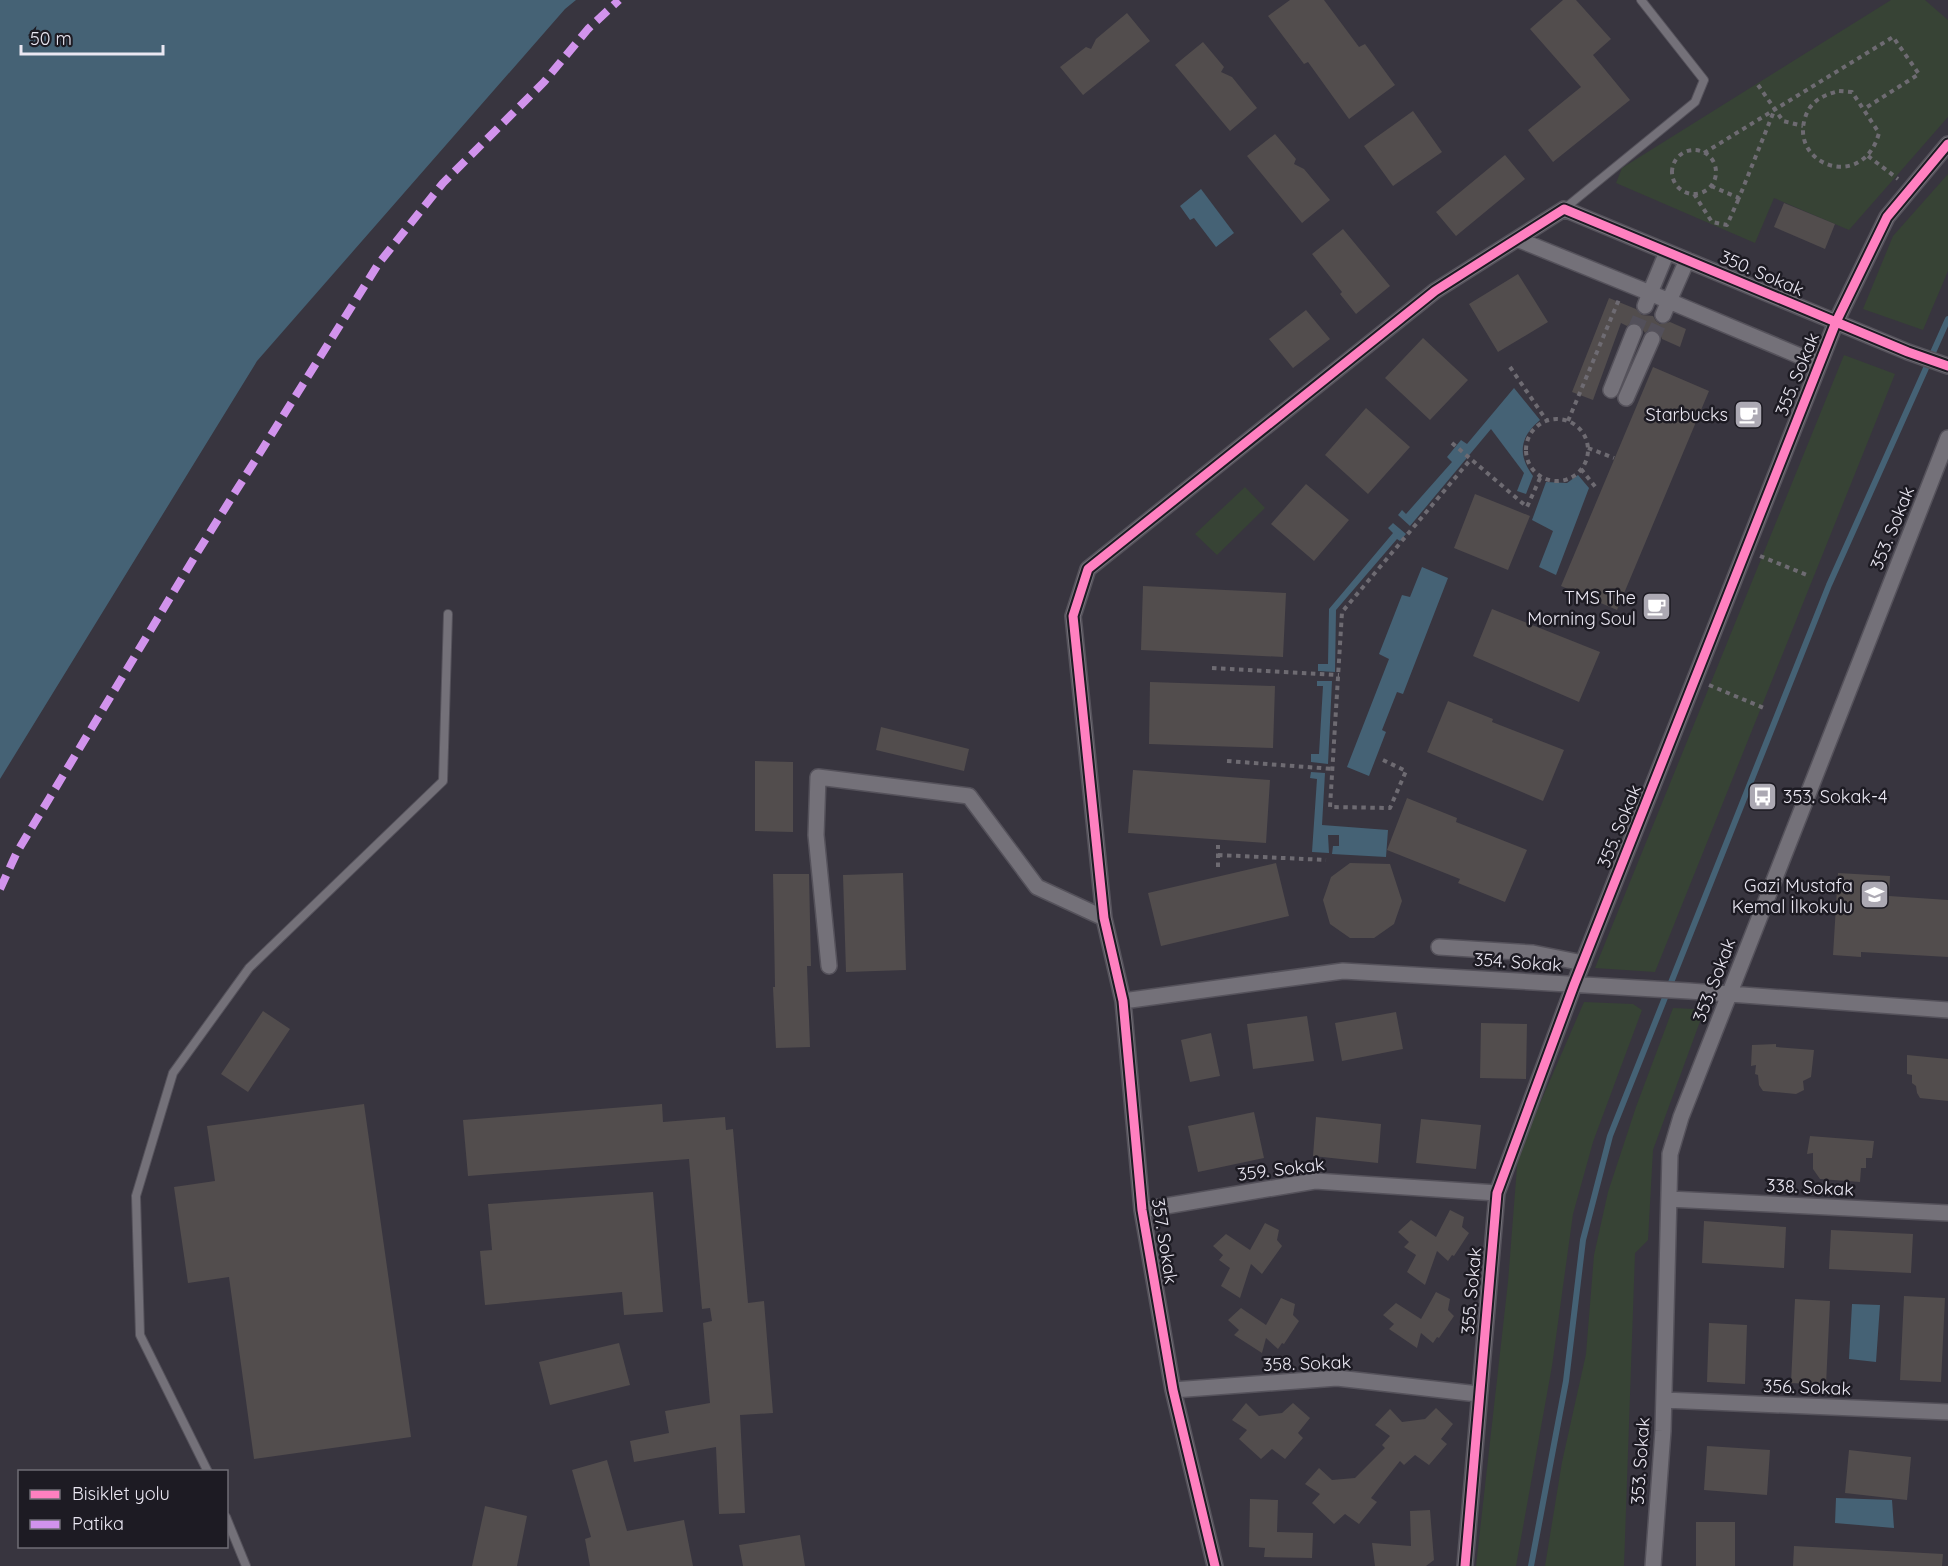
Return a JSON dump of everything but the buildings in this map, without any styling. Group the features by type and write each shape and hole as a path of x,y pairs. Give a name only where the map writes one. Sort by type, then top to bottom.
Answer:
{"street":[{"name":"355. Sokak","path":"1465,1566 1497,1193 1574,985 1836,322 1887,217 1948,144"},
{"name":"357. Sokak","path":"1215,1566 1173,1390 1142,1210 1123,1001 1104,918 1073,616 1088,569 1435,291 1564,209"},
{"name":"350. Sokak","path":"1564,209 1908,352 1947,366"},
{"path":"1517,239 1625,284 1647,300 1666,308 1819,364"},
{"path":"1647,300 1667,252"},
{"path":"1666,308 1687,260"},
{"path":"1611,390 1634,332"},
{"path":"1626,398 1652,339"},
{"name":"353. Sokak","path":"1653,1566 1664,1400 1670,1154 1678,1126 1948,438"},
{"path":"829,966 816,835 818,777 969,796 1037,887 1104,918"},
{"path":"1439,946 1533,953 1583,963"},
{"name":"354. Sokak","path":"1123,1001 1343,970 1948,1010"},
{"name":"359. Sokak","path":"1142,1210 1315,1181 1497,1193"},
{"name":"338. Sokak","path":"1669,1200 1948,1213"},
{"name":"358. Sokak","path":"1173,1390 1337,1378 1478,1394"},
{"name":"356. Sokak","path":"1664,1400 1948,1412"}],"lane":[{"path":"1564,209 1695,102 1700,91 1704,80 1641,0"},
{"path":"207,1470 140,1335 136,1196 173,1073 242,978 257,960 443,781 448,614"},
{"path":"228,1522 246,1566"}],"path":[{"path":"1704,153 1893,37 1919,74 1863,110"},
{"path":"1758,85 1784,121 1803,126"},
{"path":"1839,91 1852,92 1879,133 1876,145 1868,156 1849,166 1837,167 1816,158 1808,148 1803,126 1807,111 1815,101 1826,94 1839,91"},
{"path":"1694,194 1712,222 1727,225 1774,110"},
{"path":"1690,150 1704,153 1710,158 1716,171 1711,186 1701,193 1694,194 1680,189 1675,184 1672,170 1678,157 1690,150"},
{"path":"1868,156 1911,188"},
{"path":"1711,186 1739,198"},
{"path":"1568,421 1625,284"},
{"path":"1509,367 1547,421"},
{"path":"1558,419 1568,421 1584,434 1588,455 1581,469 1568,479 1559,481 1541,476 1528,461 1527,442 1538,426 1547,421 1558,419"},
{"path":"1452,443 1527,507 1541,476"},
{"path":"1588,448 1614,458"},
{"path":"1383,760 1406,771 1390,808 1330,807 1342,612 1471,459"},
{"path":"1581,469 1596,489"},
{"path":"1745,550 1807,575"},
{"path":"1212,668 1339,675"},
{"path":"1695,679 1766,709"},
{"path":"1227,760 1333,769"},
{"path":"1218,845 1218,867"},
{"path":"1218,855 1326,860"}],"green space":[{"path":"1891,0 1925,0 1948,20 1948,117 1849,230 1774,198 1755,243 1616,183 1622,168"},
{"path":"1948,174 1948,271 1923,330 1863,309 1893,236"},
{"path":"1844,355 1895,374 1655,972 1595,968"},
{"path":"1245,487 1265,508 1217,555 1195,534"},
{"path":"1584,1002 1633,1004 1642,1010 1593,1142 1573,1214 1552,1366 1516,1566 1476,1566 1508,1282 1518,1154"},
{"path":"1673,1008 1694,1009 1702,1016 1653,1150 1648,1240 1635,1253 1624,1566 1545,1566 1562,1462 1586,1354 1594,1255 1608,1192 1636,1107"}],"water":[{"path":"0,0 576,0 565,9 257,361 0,779"},
{"path":"1201,189 1234,233 1216,247 1194,218 1190,220 1180,206"},
{"path":"1514,388 1540,420 1528,433 1523,446 1525,460 1533,476 1526,494 1517,491 1524,473 1491,429 1410,526 1398,515 1402,510 1406,514 1452,462 1447,457 1461,440 1467,444"},
{"path":"1578,475 1589,488 1556,575 1539,567 1553,531 1532,520 1546,482 1567,483"},
{"path":"1393,523 1406,534 1400,541 1397,539 1336,610 1335,672 1318,671 1318,664 1328,664 1329,609 1393,533 1388,528"},
{"path":"1422,567 1448,578 1403,694 1397,692 1382,730 1386,732 1369,776 1347,767 1389,659 1379,654 1402,595 1410,597"},
{"path":"1317,681 1332,681 1328,764 1311,762 1311,754 1319,754 1323,686 1317,686"},
{"path":"1311,772 1325,773 1322,825 1388,830 1386,857 1332,854 1333,846 1339,846 1339,835 1328,835 1329,853 1312,852 1317,779 1310,778"},
{"path":"1852,1304 1880,1305 1876,1362 1849,1359"},
{"path":"1836,1498 1892,1500 1894,1528 1835,1523"}],"waterway":[{"path":"1531,1566 1566,1381 1583,1240 1610,1136 1829,585 1948,319"}],"tunnel":[{"path":"1634,332 1645,306"},
{"path":"1652,339 1663,315"}],"marked path":[{"path":"0,889 17,852 197,553 379,263 443,183 544,82 588,29 619,0"}],"cycle path":[{"path":"1465,1566 1497,1193 1574,985 1836,322 1887,217 1948,144"},
{"path":"1215,1566 1173,1390 1142,1210 1123,1001 1104,918 1073,616 1088,569 1435,291 1564,209 1908,352 1948,366"}],"place":[{"name":"Starbucks","path":"1749,414"},
{"name":"TMS The Morning Soul","path":"1657,607"},
{"name":"353. Sokak-4","path":"1762,796"},
{"name":"Gazi Mustafa Kemal İlkokulu","path":"1874,895"}]}
